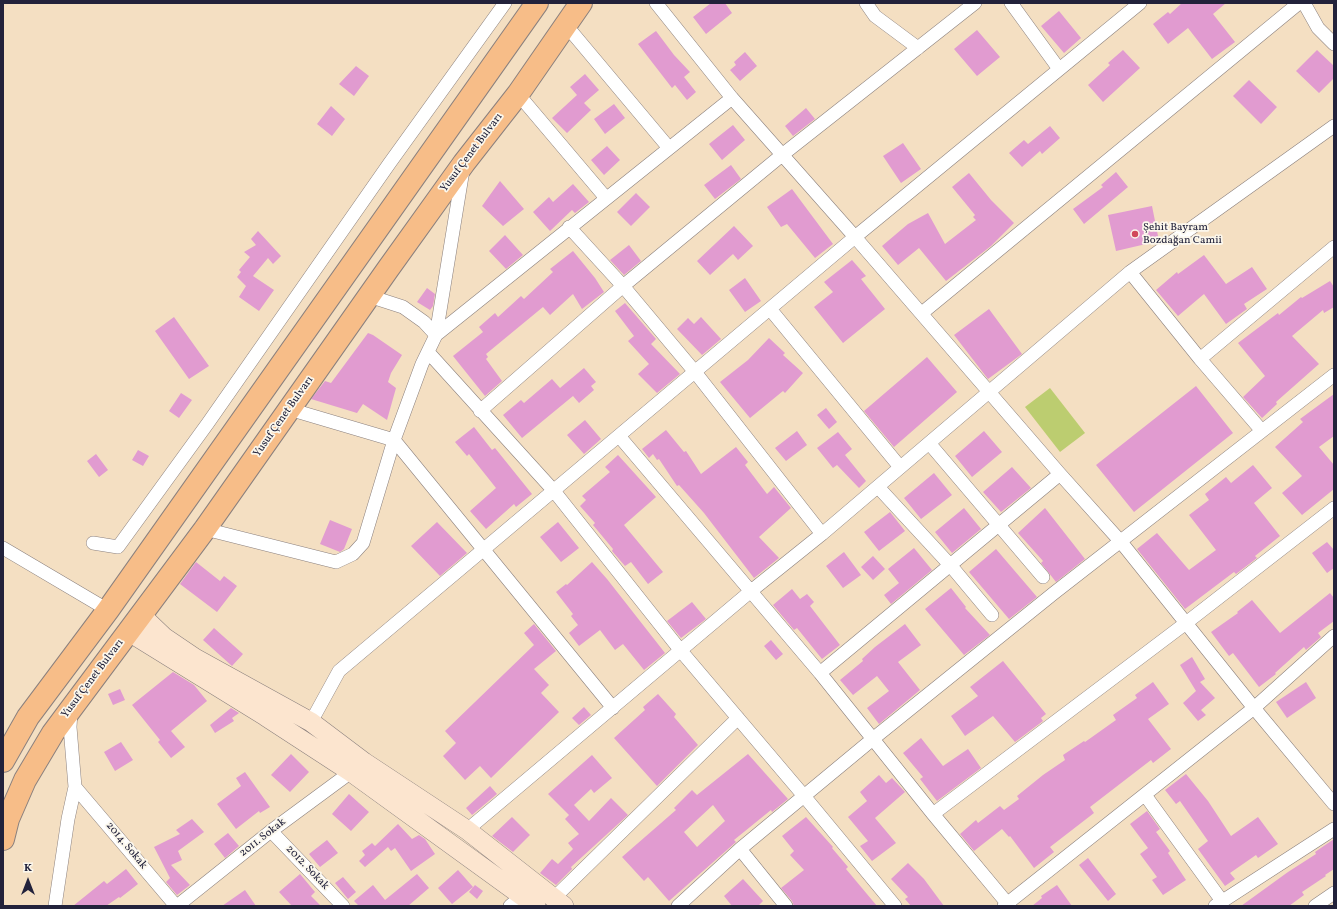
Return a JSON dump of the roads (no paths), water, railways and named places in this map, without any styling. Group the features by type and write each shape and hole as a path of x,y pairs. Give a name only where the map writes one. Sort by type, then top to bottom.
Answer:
{"highway":[{"path":"3,761 28,717 108,610 537,3"},
{"name":"Yusuf Çenet Bulvarı","path":"3,839 8,819 25,780 53,733 205,529 464,163 518,94 580,3"}],"main road":[{"path":"135,623 164,637 195,658 311,722 364,762 467,830 559,902"},
{"path":"135,623 259,712 351,772 523,903"}],"street":[{"path":"92,543 118,547 208,423 388,164 505,3"},
{"path":"656,3 732,98 922,313 1060,474 1121,542 1254,708 1334,804"},
{"path":"866,3 875,16 918,48"},
{"path":"480,411 623,286 782,155 975,3"},
{"path":"1011,3 1059,69"},
{"path":"311,722 339,671 485,550 855,237 1140,3"},
{"path":"922,313 1299,3"},
{"path":"1304,3 1318,28 1334,44"},
{"path":"565,24 669,148"},
{"path":"518,94 606,198"},
{"path":"436,335 732,98"},
{"path":"467,830 751,591 878,487 1130,272 1334,126"},
{"path":"205,529 336,562 353,554 363,543 394,440 436,335 464,163"},
{"path":"569,227 623,286 695,372 822,534"},
{"path":"1200,359 1334,247"},
{"path":"1130,272 1200,359 1262,431"},
{"path":"369,296 403,307 424,322 436,335"},
{"path":"770,309 900,467"},
{"path":"428,352 554,491 681,651 895,906"},
{"path":"678,906 740,849 874,738 1054,593 1334,375"},
{"path":"289,409 394,440 613,708"},
{"path":"619,436 874,738 1005,905 1254,708 1334,636"},
{"path":"929,443 998,526 1043,577"},
{"path":"820,673 951,566 1060,474"},
{"path":"878,487 951,566 992,615"},
{"path":"933,814 1186,623 1334,508"},
{"path":"3,548 108,610"},
{"path":"55,906 68,819 75,787 70,727 71,707"},
{"path":"559,902 738,718"},
{"name":"2011. Sokak","path":"177,906 271,831 351,772"},
{"name":"2014. Sokak","path":"75,787 177,906"},
{"path":"1145,795 1218,903 1334,828"},
{"name":"2012. Sokak","path":"271,831 343,906"},
{"path":"740,849 786,906"},
{"path":"1316,906 1334,893"}],"place":[{"name":"Şehit Bayram Bozdağan Camii","path":"1135,234"}]}
